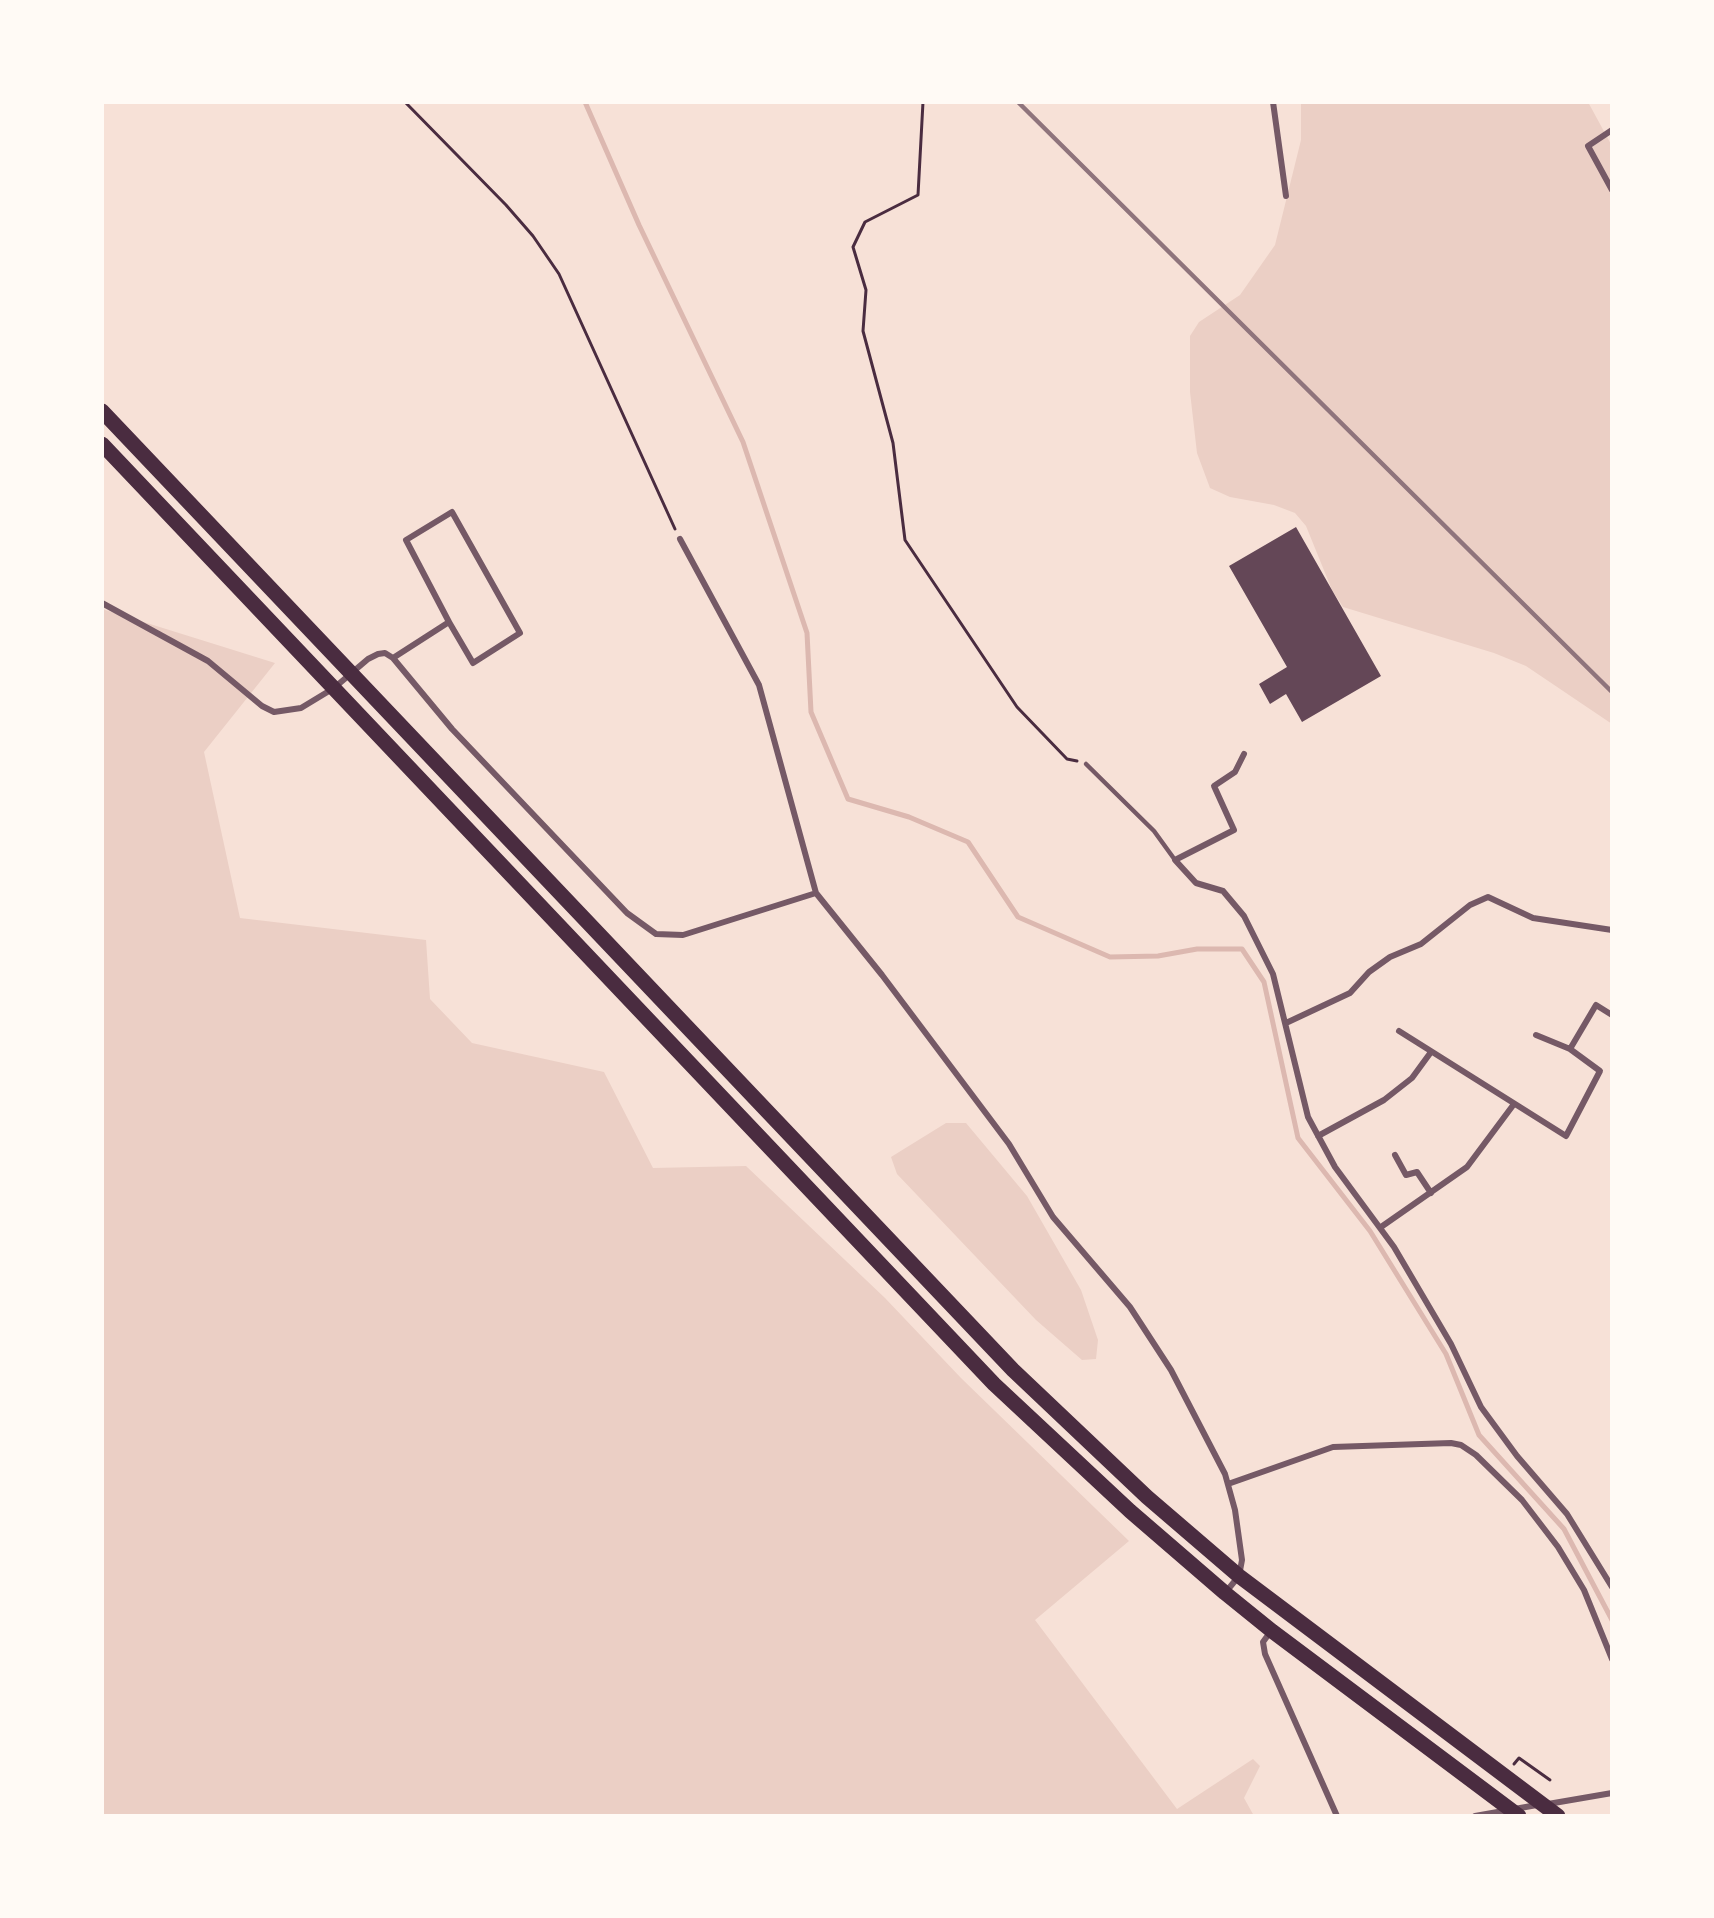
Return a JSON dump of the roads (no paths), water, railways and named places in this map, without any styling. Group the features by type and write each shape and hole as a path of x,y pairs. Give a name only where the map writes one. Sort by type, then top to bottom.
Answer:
{"highway":[{"path":"102,411 912,1266 1085,1440 1239,1576 1558,1816"},
{"path":"102,444 994,1384 1069,1455 1225,1593 1272,1631 1515,1813"}],"street":[{"path":"1273,102 1286,196"},
{"path":"1612,130 1588,146 1612,190"},
{"path":"452,512 520,633 472,663 450,622 406,540 452,512"},
{"path":"680,539 759,685 816,893 882,975 1009,1144 1053,1217 1130,1307 1171,1370 1225,1474 1235,1510 1242,1560 1239,1576 1225,1593"},
{"path":"102,603 208,661 262,706 274,712 301,708 334,688 350,673 378,654 385,653 393,658 452,729 627,913 656,934 683,935 816,893"},
{"path":"393,658 450,622"},
{"path":"1244,754 1235,772 1214,786 1234,830 1175,860 1196,883 1224,891 1244,916 1273,974 1308,1117 1335,1167 1381,1227 1451,1344 1481,1407 1517,1456 1568,1514 1612,1587"},
{"path":"1286,1023 1350,993 1369,972 1390,957 1421,944 1470,905 1488,897 1533,918 1612,930"},
{"path":"1570,1049 1596,1005 1612,1015"},
{"path":"1399,1031 1566,1136 1600,1071 1570,1049 1536,1035"},
{"path":"1318,1136 1384,1100 1412,1078 1431,1052"},
{"path":"1381,1227 1467,1167 1514,1104"},
{"path":"1395,1155 1406,1175 1417,1172 1431,1193"},
{"path":"1228,1484 1333,1447 1451,1443 1461,1445 1476,1455 1521,1500 1558,1546 1584,1590 1612,1659"},
{"path":"1272,1631 1263,1642 1265,1654 1337,1816"},
{"path":"1475,1816 1515,1813 1542,1804 1612,1793"}],"lane":[{"path":"1086,764 1154,831 1175,860"}],"waterway":[{"path":"585,102 639,225 743,442 807,633 811,712 848,799 909,817 968,842 1018,917 1110,957 1158,956 1197,949 1242,949 1264,982 1298,1138 1370,1231 1446,1354 1479,1435 1564,1529 1612,1620"}],"railway":[{"path":"1018,102 1612,692"}]}
